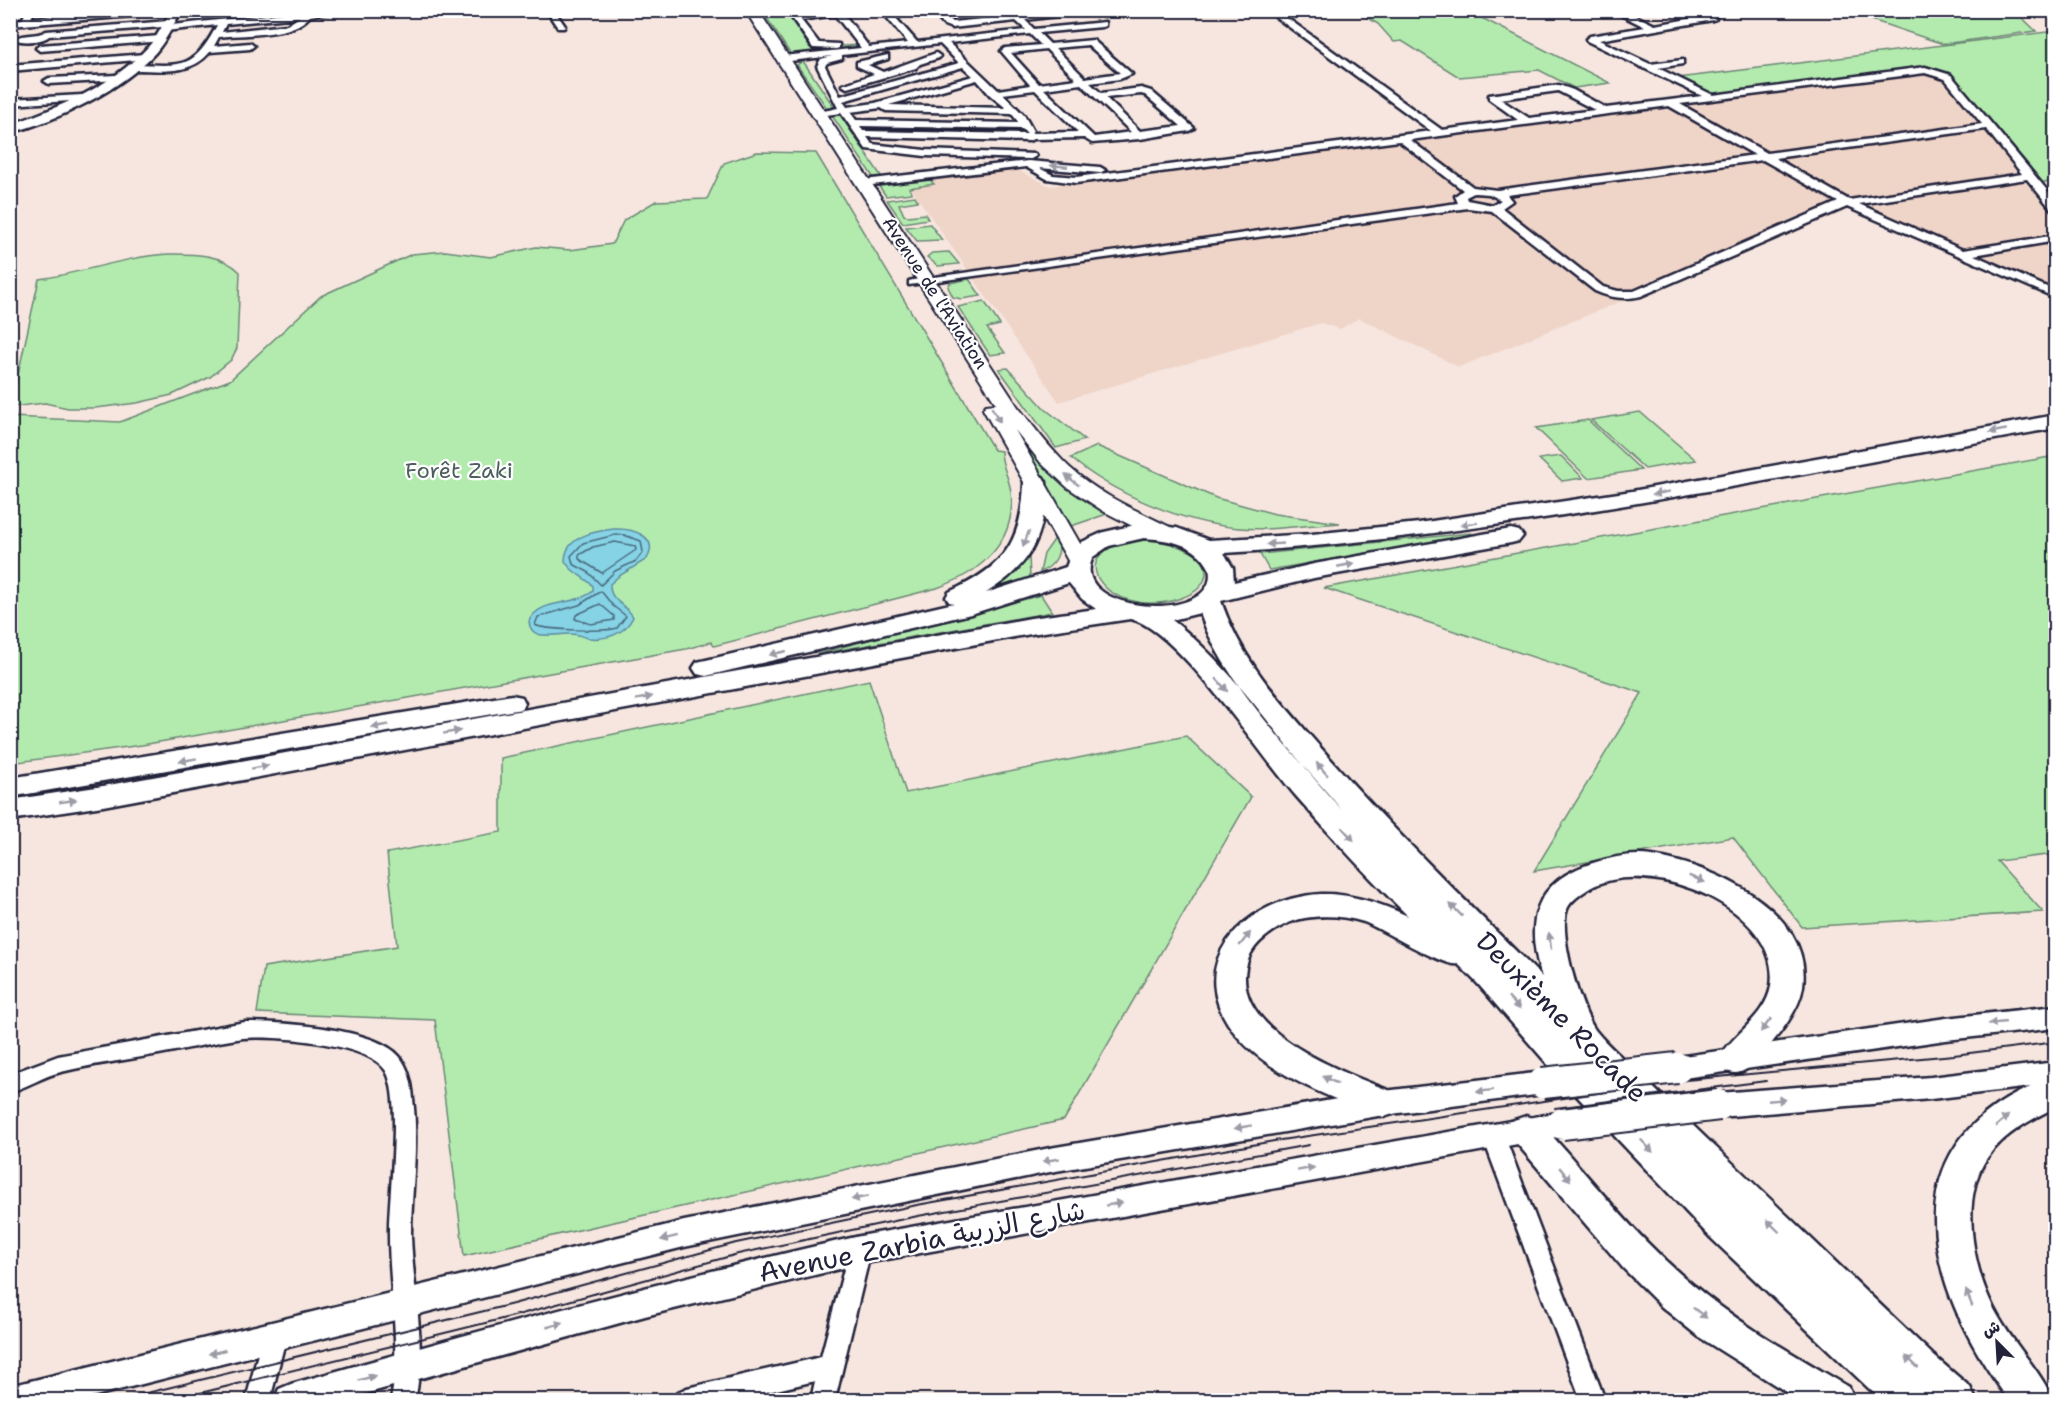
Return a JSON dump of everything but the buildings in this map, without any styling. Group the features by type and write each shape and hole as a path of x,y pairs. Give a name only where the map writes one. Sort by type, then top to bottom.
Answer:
{"highway":[{"path":"1205,547 1313,541 1446,527 1710,484 2055,421"},
{"path":"10,810 145,788 1031,626 1139,613 1182,611 1212,596 1354,563 2055,437"},
{"path":"835,640 954,599 997,578 1012,565 1027,537 1034,509 1035,482"},
{"path":"10,788 683,673 835,640 1003,597 1079,566 1097,543 1111,537 1144,531 1178,535 1205,547 1216,557 1222,569 1222,581 1212,596"},
{"path":"1079,566 1080,581 1098,600 1139,613"},
{"name":"Deuxième Rocade","path":"1212,596 1220,632 1249,681 1360,812 1580,1037 1920,1369 1956,1401"},
{"name":"Deuxième Rocade","path":"1139,613 1169,628 1205,664 1305,788 1399,889 1489,975 1569,1065 1724,1227 1909,1401"},
{"path":"1580,1037 1549,945 1551,911 1558,898 1571,885 1589,876 1626,866 1651,867 1694,878 1740,902 1761,919 1784,951 1787,986 1779,1009 1735,1060"},
{"path":"1384,1103 1307,1068 1277,1051 1252,1031 1239,1014 1234,1000 1229,968 1233,956 1249,933 1265,922 1303,908 1323,905 1348,907 1392,921 1489,975"},
{"path":"2033,1401 2005,1364 1978,1319 1963,1283 1954,1245 1952,1210 1966,1160 1983,1137 2013,1112 2055,1091"},
{"path":"1527,1130 1618,1237 1678,1296 1719,1327 1835,1401"}],"main road":[{"name":"Avenue de l'Aviation","path":"741,10 918,279 1010,410 1065,475 1100,500 1162,532"},
{"name":"Avenue de l'Aviation","path":"751,10 864,183 1035,482 1079,566"},
{"path":"18,1401 684,1234 1050,1160 1384,1103 1677,1068 1946,1029 2055,1017"},
{"name":"Avenue Zarbia شارع الزربية","path":"291,1401 409,1366 754,1273 860,1250 1527,1130 1719,1105 1931,1088 2055,1073"}],"street":[{"path":"25,22 31,10"},
{"path":"10,23 170,10"},
{"path":"10,129 82,98 133,67 145,57 177,10"},
{"path":"133,67 184,68 208,49 235,10"},
{"path":"40,48 226,22 341,10"},
{"path":"550,10 561,26"},
{"path":"887,13 933,10 950,25 1055,14 1058,13 1057,10"},
{"path":"1010,10 1030,32 1140,136"},
{"path":"1270,10 1440,133"},
{"path":"1615,10 1654,27"},
{"path":"1701,10 1713,17 1590,39 1712,98"},
{"path":"836,11 862,48 818,46 796,18 836,11"},
{"path":"887,13 911,41"},
{"path":"216,35 289,27 300,22 306,14"},
{"path":"34,66 52,20"},
{"path":"782,59 911,41 941,41 1102,24"},
{"path":"18,39 165,30"},
{"path":"941,41 1014,111 1026,126 1030,160 1041,175 1066,180 1925,70 1948,77 2055,208"},
{"path":"993,93 1039,86 1082,81 1126,74 1092,42 1005,51 1039,86 1086,135 1095,141 1189,128 1148,93 1099,96"},
{"path":"208,49 250,46"},
{"path":"862,48 856,55 827,60 821,64 837,100 867,145 872,148 914,152 1030,160"},
{"path":"847,85 908,68 936,56"},
{"path":"13,71 34,66 145,57"},
{"path":"885,57 860,64 878,76 886,86 906,98"},
{"path":"1649,67 1680,62"},
{"path":"837,100 965,64"},
{"path":"908,68 941,88"},
{"path":"867,108 978,77"},
{"path":"49,81 117,78"},
{"path":"1526,121 1493,100 1492,97 1559,88 1604,111"},
{"path":"10,102 82,98"},
{"path":"1671,103 1847,203 2055,296"},
{"path":"819,113 867,108 1014,111"},
{"path":"914,109 919,135 914,152"},
{"path":"954,124 958,110"},
{"path":"853,123 1026,126"},
{"path":"1464,202 1462,194 1471,191 1496,193 1594,183 1990,128"},
{"path":"860,134 1029,137 1086,135"},
{"path":"1401,138 1471,191"},
{"path":"864,183 1030,160"},
{"path":"918,279 1464,202 1496,208 1599,289 1626,296 1637,294 1847,203 2029,176"},
{"path":"1496,208 1507,201 1594,183"},
{"path":"1496,193 1507,201"},
{"path":"1959,254 2055,238"},
{"path":"10,1084 26,1075 58,1064 245,1030 270,1029 326,1037 361,1046 387,1057 395,1067 400,1082 403,1108 400,1227 409,1366 403,1401"},
{"path":"1527,1130 1593,1401"},
{"path":"823,1401 860,1250"},
{"path":"258,1401 274,1338"},
{"path":"687,1401 833,1366"}],"shaded area":[{"path":"1930,72 1951,73 2055,199 2055,299 1848,210 1459,367 1359,318 1340,329 1321,323 1059,402 906,181 1013,168 1050,186"}],"green space":[{"path":"1357,11 1468,11 1610,83 1574,88 1539,70 1459,77 1402,41 1394,42 1378,24"},
{"path":"1845,11 2015,11 2036,31 1943,44"},
{"path":"772,13 775,18 789,16 810,48 859,45 862,48 791,55 764,14"},
{"path":"2055,31 2055,183 2042,182 1951,73 1933,68 1913,68 1714,96 1678,78"},
{"path":"803,61 836,110 829,111 797,65"},
{"path":"839,113 881,176 873,177 831,114"},
{"name":"Forêt Zaki","path":"757,152 816,153 994,450 1001,451 1011,492 1011,510 1002,540 981,564 968,574 937,588 714,646 711,642 686,649 142,745 11,763 11,417 120,422 230,380 321,296 412,254 445,251 491,257 536,247 570,250 612,244 624,220 656,201 707,199 724,163"},
{"path":"929,179 934,184 909,188 912,193 886,196 878,185"},
{"path":"915,196 918,201 899,204 904,215 925,214 928,219 903,223 887,200"},
{"path":"930,224 942,240 917,241 906,227"},
{"path":"949,252 959,264 938,266 927,257 932,253"},
{"path":"168,254 216,258 225,261 240,272 237,348 231,360 210,377 172,395 137,403 95,408 68,408 45,403 11,407 39,279 135,258"},
{"path":"969,279 981,296 961,299 953,297 948,287 950,283"},
{"path":"984,301 1000,325 987,328 1005,353 990,355 958,307"},
{"path":"1008,368 1045,409 1085,440 1056,448 999,369"},
{"path":"1640,412 1696,460 1645,469 1591,420"},
{"path":"1005,416 1038,460 1053,475 1110,513 1071,526"},
{"path":"1588,420 1641,470 1588,478 1536,428"},
{"path":"1097,446 1216,498 1275,514 1340,523 1251,529 1195,520 1128,495 1071,458"},
{"path":"1561,456 1583,478 1562,481 1539,459"},
{"path":"2055,456 2055,854 1997,861 2043,912 1802,927 1733,837 1534,871 1642,693 1324,588"},
{"path":"1471,533 1473,535 1269,570 1260,554"},
{"path":"1056,537 1058,554 1050,566 1040,572 1044,554"},
{"path":"1149,540 1178,546 1197,556 1206,571 1204,581 1199,588 1182,598 1152,603 1129,600 1111,591 1099,580 1095,566 1102,554 1119,545"},
{"path":"1029,556 1030,577 979,595 1008,578"},
{"path":"1041,595 1052,612 817,654 819,653"},
{"path":"869,680 906,793 1186,736 1251,797 1064,1120 464,1256 435,1020 257,1013 264,967 397,946 387,853 501,832 501,758"}],"water":[{"path":"614,529 636,532 647,539 650,544 647,559 610,584 612,595 633,617 630,623 615,635 602,638 589,638 576,634 539,635 534,632 530,628 529,621 541,609 577,599 593,591 593,586 571,569 565,561 570,546 582,536"}],"tram line":[{"path":"118,1400 513,1304 736,1243 917,1205 1274,1141 1686,1080 1954,1055 2056,1042"},
{"path":"1555,1108 1766,1081"},
{"path":"172,1400 514,1316 738,1254 918,1216 1309,1145"}]}
